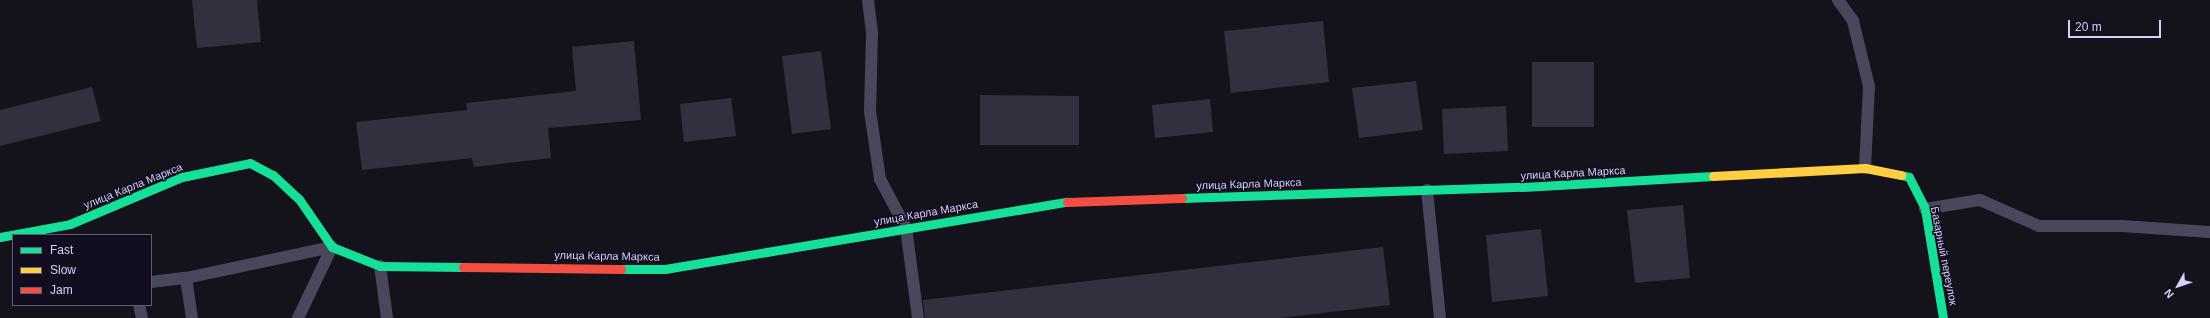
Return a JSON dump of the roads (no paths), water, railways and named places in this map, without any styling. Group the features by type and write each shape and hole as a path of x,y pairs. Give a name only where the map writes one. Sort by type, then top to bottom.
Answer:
{"street":[{"name":"улица Карла Маркса","path":"22,234 70,224 182,177 250,163 273,175 299,199 332,247 380,266 665,269 1060,202 1427,190 1865,168 1908,177"},
{"name":"Базарный переулок","path":"1908,177 1924,209 1944,318"}],"lane":[{"path":"868,0 872,34 870,111 880,178 906,228 918,318"},
{"path":"1838,0 1853,20 1869,86 1865,168"},
{"path":"1427,190 1440,318"},
{"path":"1924,209 1980,200 2039,226 2122,226 2210,232"},
{"path":"152,282 186,278 332,247"},
{"path":"298,318 332,247"},
{"path":"380,266 387,318"},
{"path":"186,278 192,318"},
{"path":"139,306 142,318"}]}
